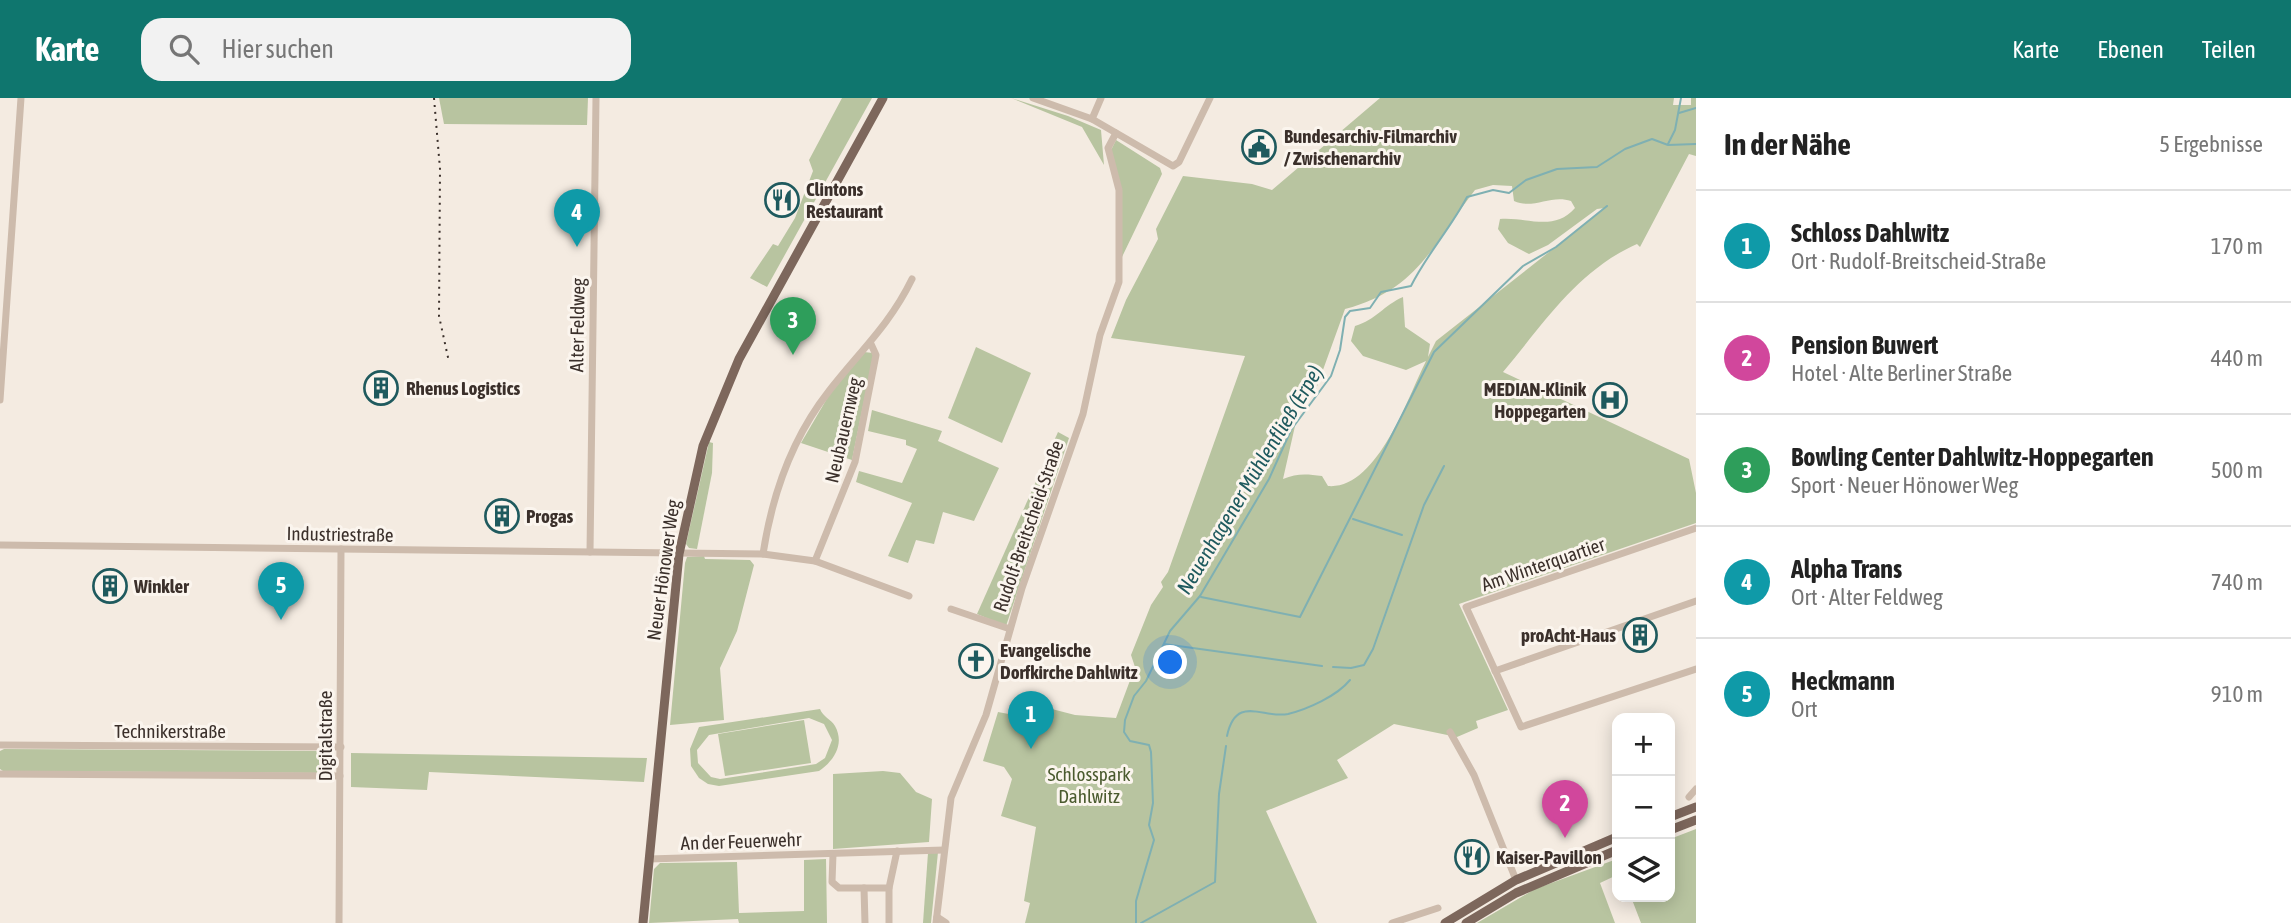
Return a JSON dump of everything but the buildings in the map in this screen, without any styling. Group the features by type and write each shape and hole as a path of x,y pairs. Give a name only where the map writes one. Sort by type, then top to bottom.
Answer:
{"main road":[{"name":"Neuer Hönower Weg","path":"643,923 679,554 703,446 739,359 883,98"},
{"path":"1675,815 1696,807"},
{"path":"1675,828 1696,820"},
{"path":"1448,920 1516,880 1612,839"},
{"path":"1466,923 1517,893 1612,852"}],"street":[{"path":"0,400 21,98"},
{"name":"Alter Feldweg","path":"590,552 596,98"},
{"path":"1034,98 1092,119 1173,166 1180,162 1210,98"},
{"path":"1092,119 1101,98"},
{"name":"Rudolf-Breitscheid-Straße","path":"946,923 937,920 953,790 986,715 1010,629 1083,414 1100,335 1119,282 1119,190 1108,157 1110,142 1116,133"},
{"name":"Neubauernweg","path":"763,554 776,493 802,433 828,391 892,317 912,279"},
{"name":"Neubauernweg","path":"816,561 855,462 876,355 871,344"},
{"name":"Am Winterquartier","path":"1696,528 1466,607 1519,724 1525,727 1696,669"},
{"name":"Industriestraße","path":"0,545 763,554 816,561 909,596"},
{"name":"Digitalstraße","path":"339,923 341,549"},
{"path":"1496,671 1696,601"},
{"path":"951,609 1010,629"},
{"path":"1450,732 1474,775 1516,880"},
{"name":"Technikerstraße","path":"0,745 341,747"},
{"path":"0,774 340,776"},
{"path":"1689,796 1696,789"},
{"path":"889,923 889,888 897,850"},
{"name":"An der Feuerwehr","path":"649,859 944,850"},
{"path":"833,854 832,881 839,888 889,888"},
{"path":"864,888 865,923"},
{"path":"1392,923 1438,908"}],"green space":[{"path":"439,98 588,98 587,125 444,124"},
{"path":"842,98 872,98 767,287 750,278 773,244 778,246 795,218 813,171 809,160"},
{"path":"1011,98 1068,116 1101,130 1104,165 1082,127"},
{"name":"Schlosspark Dahlwitz","path":"1380,98 1674,98 1673,105 1691,105 1691,98 1696,98 1696,156 1689,154 1640,247 1637,244 1616,255 1579,283 1503,372 1689,459 1696,493 1696,523 1459,604 1508,710 1476,721 1478,728 1457,737 1394,724 1337,760 1348,778 1266,811 1317,923 1025,923 1030,903 1024,901 1036,827 1001,816 1012,779 1004,767 983,761 998,712 1045,721 1048,708 1075,715 1116,718 1135,667 1131,655 1151,605 1163,587 1161,582 1168,572 1245,356 1111,338 1126,300 1158,239 1156,229 1183,176 1252,184 1272,190","holes":["1493,185 1512,186 1514,201 1528,204 1564,199 1571,201 1575,208 1567,215 1550,222 1500,219 1498,229 1508,243 1529,254 1548,245 1597,209 1605,208 1436,341 1428,357 1430,344 1405,327 1403,297 1369,320 1355,326 1351,341 1363,356 1406,370 1426,361 1410,397 1376,458 1361,474 1346,483 1328,486 1322,476 1302,475 1283,479 1295,426 1293,410 1315,392 1345,309 1370,301 1407,277 1422,263 1475,190"]},
{"path":"1116,140 1160,168 1162,174 1122,257 1122,200 1111,150"},
{"path":"976,347 1031,373 1002,443 948,418"},
{"path":"864,352 873,353 873,357 852,460 801,443 832,390"},
{"path":"872,410 942,431 938,441 999,468 974,521 943,512 934,544 916,540 908,563 888,556 912,503 856,482 859,471 902,483 917,449 906,445 906,440 868,431"},
{"path":"1058,432 1069,438 1006,626 977,614"},
{"path":"709,442 713,443 712,473 697,549 689,548 686,544"},
{"path":"704,556 705,559 750,560 754,565 737,631 720,668 724,720 670,725 685,563 687,557"},
{"path":"820,709 835,726 839,739 833,757 819,771 719,786 708,784 699,778 691,766 690,749 699,727","holes":["809,718 824,724 832,740 825,758 816,764 720,779 711,777 698,763 697,750 709,735"]},
{"path":"804,720 811,763 725,776 718,734"},
{"path":"0,751 327,751 333,755 333,770 325,773 3,771 0,769"},
{"path":"351,753 647,758 644,782 429,772 427,790 351,787"},
{"path":"883,771 900,773 916,792 932,799 929,842 833,849 833,774"},
{"path":"1696,829 1696,923 1641,923 1633,902 1675,902 1675,837"},
{"path":"938,852 931,923 923,923 928,853"},
{"path":"826,859 827,923 739,923 738,919 649,923 654,869 660,863 737,862 739,913 804,911 804,860"},
{"path":"1612,861 1612,877 1600,883 1615,923 1477,923 1535,889"}],"waterway":[{"path":"1668,144 1675,130 1681,98"},
{"path":"1679,113 1696,108"},
{"name":"Neuenhagener Mühlenfließ (Erpe)","path":"1136,923 1136,901 1154,840 1149,825 1153,803 1151,752 1149,745 1130,741 1124,732 1125,720 1134,696 1146,681 1170,631 1200,596 1269,479 1291,430 1331,376 1340,350 1345,317 1350,311 1370,308 1381,292 1411,286 1467,197 1493,190 1509,193 1526,180 1557,169 1597,167 1625,149 1652,139 1668,145 1696,144"},
{"path":"1201,597 1300,617 1434,352 1523,266 1556,247 1607,206"},
{"path":"1333,667 1351,668 1364,665 1373,649 1424,505 1444,466"},
{"path":"1353,519 1402,535"},
{"path":"1164,644 1322,666"},
{"path":"1227,736 1231,723 1244,712 1279,715 1296,712 1330,696 1350,680"},
{"path":"1141,923 1215,882 1219,794 1226,746"}],"railway":[{"path":"434,98 440,169 439,316 449,362"}],"place":[{"name":"Bundesarchiv-Filmarchiv / Zwischenarchiv","path":"1259,147"},
{"name":"Clintons Restaurant","path":"782,200"},
{"name":"Alpha Trans","path":"577,247"},
{"name":"Bowling Center Dahlwitz-Hoppegarten","path":"793,355"},
{"name":"Rhenus Logistics","path":"381,388"},
{"name":"MEDIAN-Klinik Hoppegarten","path":"1610,400"},
{"name":"Progas","path":"502,516"},
{"name":"Winkler","path":"110,586"},
{"name":"Heckmann","path":"281,620"},
{"name":"proAcht-Haus","path":"1640,635"},
{"name":"Evangelische Dorfkirche Dahlwitz","path":"976,661"},
{"name":"Schloss Dahlwitz","path":"1031,749"},
{"name":"Pension Buwert","path":"1565,838"},
{"name":"Kaiser-Pavillon","path":"1472,857"}]}
